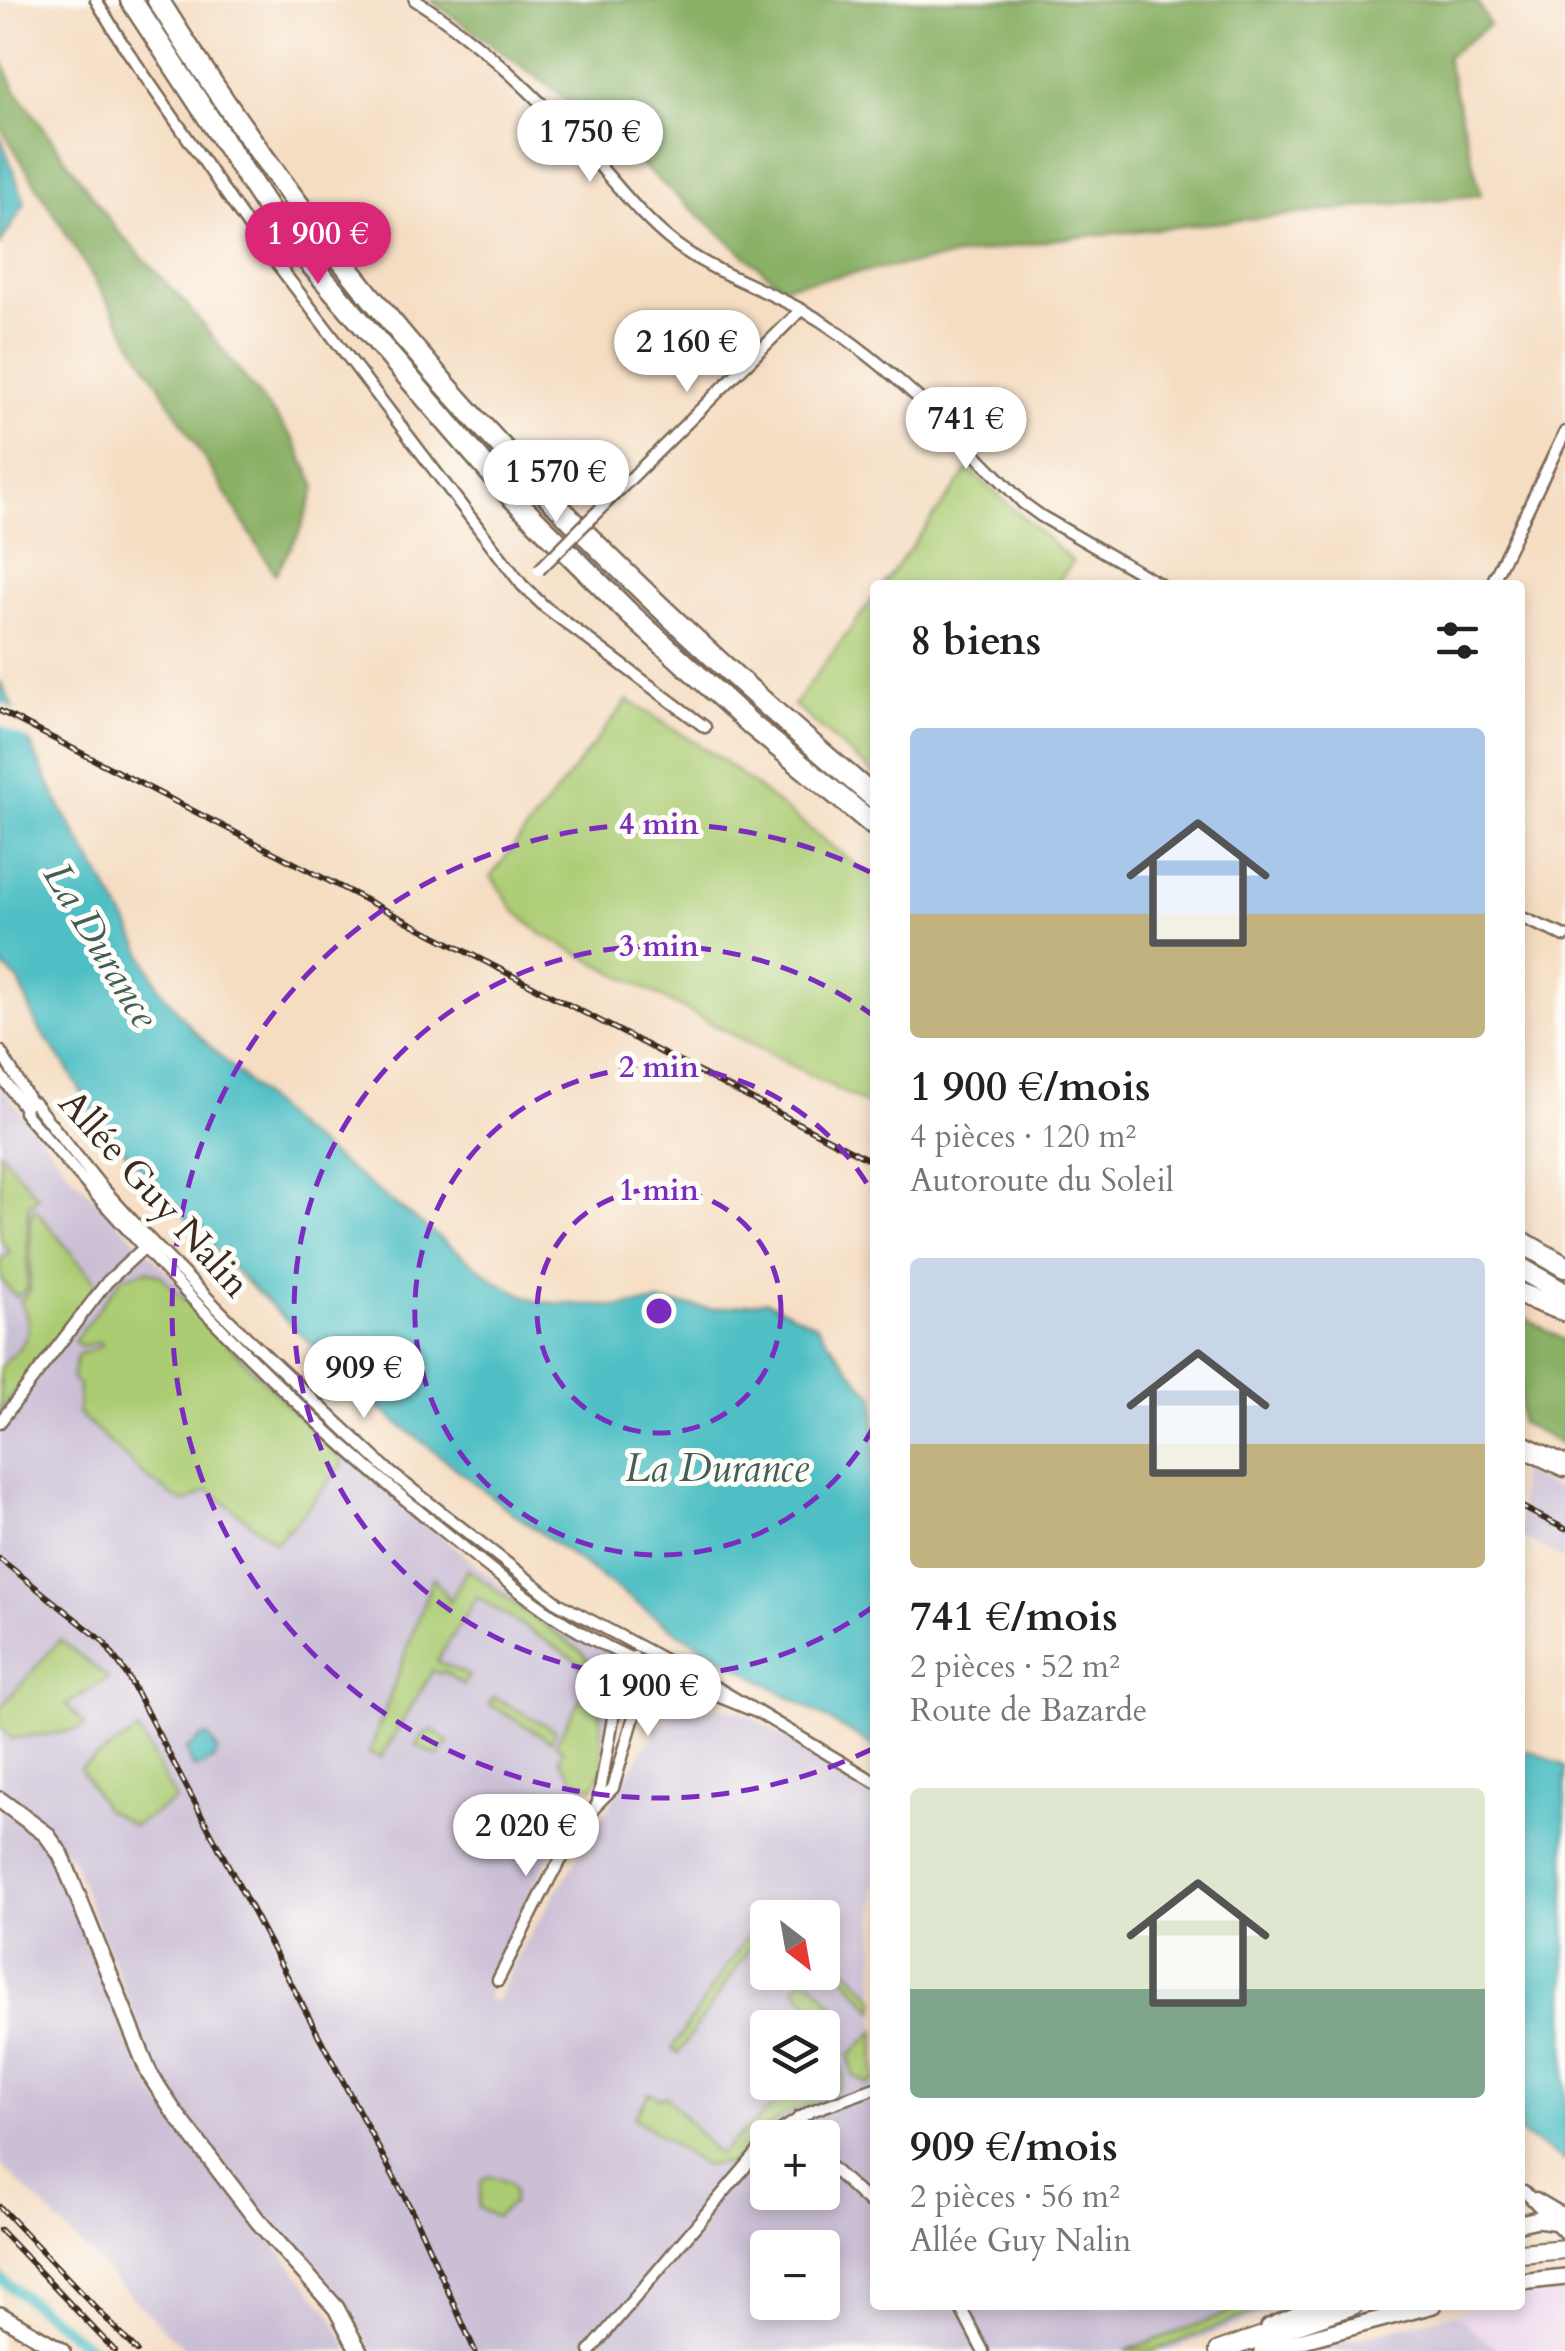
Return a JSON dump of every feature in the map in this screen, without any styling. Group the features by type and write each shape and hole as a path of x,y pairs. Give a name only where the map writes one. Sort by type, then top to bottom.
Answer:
{"highway":[{"path":"131,0 273,216 508,493 630,614 753,726 870,822"},
{"path":"158,0 188,49 319,234 407,344 527,478 646,597 770,710 870,794"},
{"path":"1525,1244 1565,1267"},
{"path":"1525,1271 1565,1294"},
{"path":"1525,1296 1565,1311"},
{"path":"1525,1448 1565,1466"},
{"path":"1525,1457 1565,1476"}],"main road":[{"path":"1525,2252 1562,2244"},
{"path":"1217,2351 1339,2310"}],"street":[{"path":"96,0 249,228 522,585 545,607 705,727"},
{"path":"415,0 492,58 678,246 801,310 887,367 1041,516 1152,580"},
{"path":"522,585 801,310"},
{"path":"1493,580 1565,432"},
{"path":"1525,919 1565,936"},
{"name":"Allée Guy Nalin","path":"0,1051 27,1104"},
{"name":"Allée Guy Nalin","path":"0,1075 226,1336 334,1440 400,1496 532,1601 632,1658 651,1659 672,1676 759,1713"},
{"path":"0,1422 107,1282 147,1244"},
{"name":"Allée Guy Nalin","path":"147,1244 391,1473 558,1602 651,1659 759,1713"},
{"path":"608,1646 622,1668"},
{"path":"498,1980 552,1874 598,1803 613,1788 636,1710 650,1682 651,1659 632,1658 622,1668 598,1803"},
{"path":"650,1682 672,1676"},
{"path":"759,1713 870,1779"},
{"path":"0,1800 46,1834 61,1855 154,2082 258,2221 336,2308 358,2351"},
{"path":"794,2120 870,2090"},
{"path":"590,2351 750,2160"},
{"path":"840,2176 870,2203"},
{"path":"1525,2192 1561,2219"},
{"path":"1525,2223 1561,2219"},
{"path":"1561,2219 1562,2244"},
{"path":"1525,2281 1565,2277"},
{"path":"962,2310 983,2351"},
{"path":"1217,2351 1309,2310"},
{"path":"1262,2351 1414,2310"},
{"path":"0,2315 62,2351"}],"shaded area":[{"path":"0,1084 65,1168 378,1484 527,1607 640,1667 529,1898 486,1998 496,2002 520,1951 656,1729 671,1716 699,1706 725,1707 747,1714 870,1789 870,2310 1275,2310 1170,2351 372,2351 350,2310 320,2269 299,2255 268,2220 160,2081 73,1862 49,1830 0,1794"},
{"path":"1525,1473 1565,1493 1565,1560 1525,1539"},
{"path":"0,1807 48,1844 126,2037 158,2099 331,2314 350,2351 189,2351 0,2163"},
{"path":"1565,2289 1565,2351 1498,2351 1454,2313 1525,2310 1525,2296"},
{"path":"1454,2313 1498,2351 1310,2351"}],"green space":[{"path":"430,0 1477,0 1489,25 1446,57 1481,195 1058,239 781,286 557,92"},
{"path":"0,55 14,87 116,229 187,305 294,440 316,487 299,533 275,574 0,126"},
{"path":"969,469 1073,562 1059,580 887,580"},
{"path":"870,603 870,771 794,705"},
{"path":"628,700 718,757 870,876 870,1106 541,934 514,910 491,876"},
{"path":"0,1151 38,1197 28,1206 27,1289 16,1297 0,1278 0,1260 10,1252 0,1239"},
{"path":"35,1209 98,1285 0,1412 0,1367 21,1345 28,1330 20,1301 30,1291 31,1212"},
{"path":"147,1270 160,1275 344,1463 290,1529 284,1526 288,1529 276,1543 209,1490 184,1503 148,1479 78,1413 79,1385 72,1378 77,1355 101,1346 100,1342 80,1346 74,1341 122,1277"},
{"path":"1525,1318 1565,1341 1565,1445 1525,1425"},
{"path":"467,1569 583,1653 597,1674 604,1766 593,1788 575,1780 559,1759 563,1751 556,1743 591,1679 573,1658 477,1597 437,1661 469,1676 463,1685 443,1671 440,1674 433,1670 381,1758 369,1754 433,1577 450,1601"},
{"path":"60,1640 108,1678 66,1705 86,1725 71,1731 12,1739 0,1725 0,1708"},
{"path":"494,1697 555,1730 551,1741 489,1704"},
{"path":"433,1730 449,1742 438,1757 416,1745 425,1733"},
{"path":"139,1731 176,1800 134,1826 104,1808 80,1768"},
{"path":"750,1933 750,1948 678,2054 672,2048"},
{"path":"840,1961 870,1993 870,2005 840,1972"},
{"path":"798,1990 820,1990 837,2010 814,2010"},
{"path":"870,2036 870,2083 853,2075 849,2056"},
{"path":"650,2092 660,2099 666,2096 718,2155 750,2127 750,2145 738,2158 728,2165 704,2166 634,2118"},
{"path":"780,2100 821,2100 779,2120 758,2120"},
{"path":"491,2176 509,2182 514,2192 512,2204 495,2217 478,2208 482,2179"},
{"path":"1565,2259 1564,2268 1525,2273 1525,2261"},
{"path":"1237,2310 1260,2310 1155,2351 1125,2351"}],"water":[{"path":"0,135 25,203 0,244"},
{"name":"La Durance","path":"0,681 61,808 129,926 161,991 192,1029 297,1130 499,1283 538,1302 619,1307 660,1302 713,1309 766,1301 816,1325 870,1392 870,1744 668,1626 505,1507 378,1407 245,1281 118,1144 97,1119 37,1026 19,981 0,964"},
{"path":"208,1736 218,1751 214,1759 193,1767 186,1750"},
{"path":"1525,1751 1565,1767 1565,2161 1525,2136"}],"pier":[{"path":"0,702 19,712 34,743 0,725"}],"waterway":[{"path":"0,2278 94,2351"}],"railway":[{"path":"0,711 870,1160"},
{"path":"1525,1509 1565,1529"},
{"path":"0,1559 103,1641 127,1675 414,2215 475,2351"},
{"path":"0,2207 137,2351"},
{"path":"0,2230 115,2351"}]}
